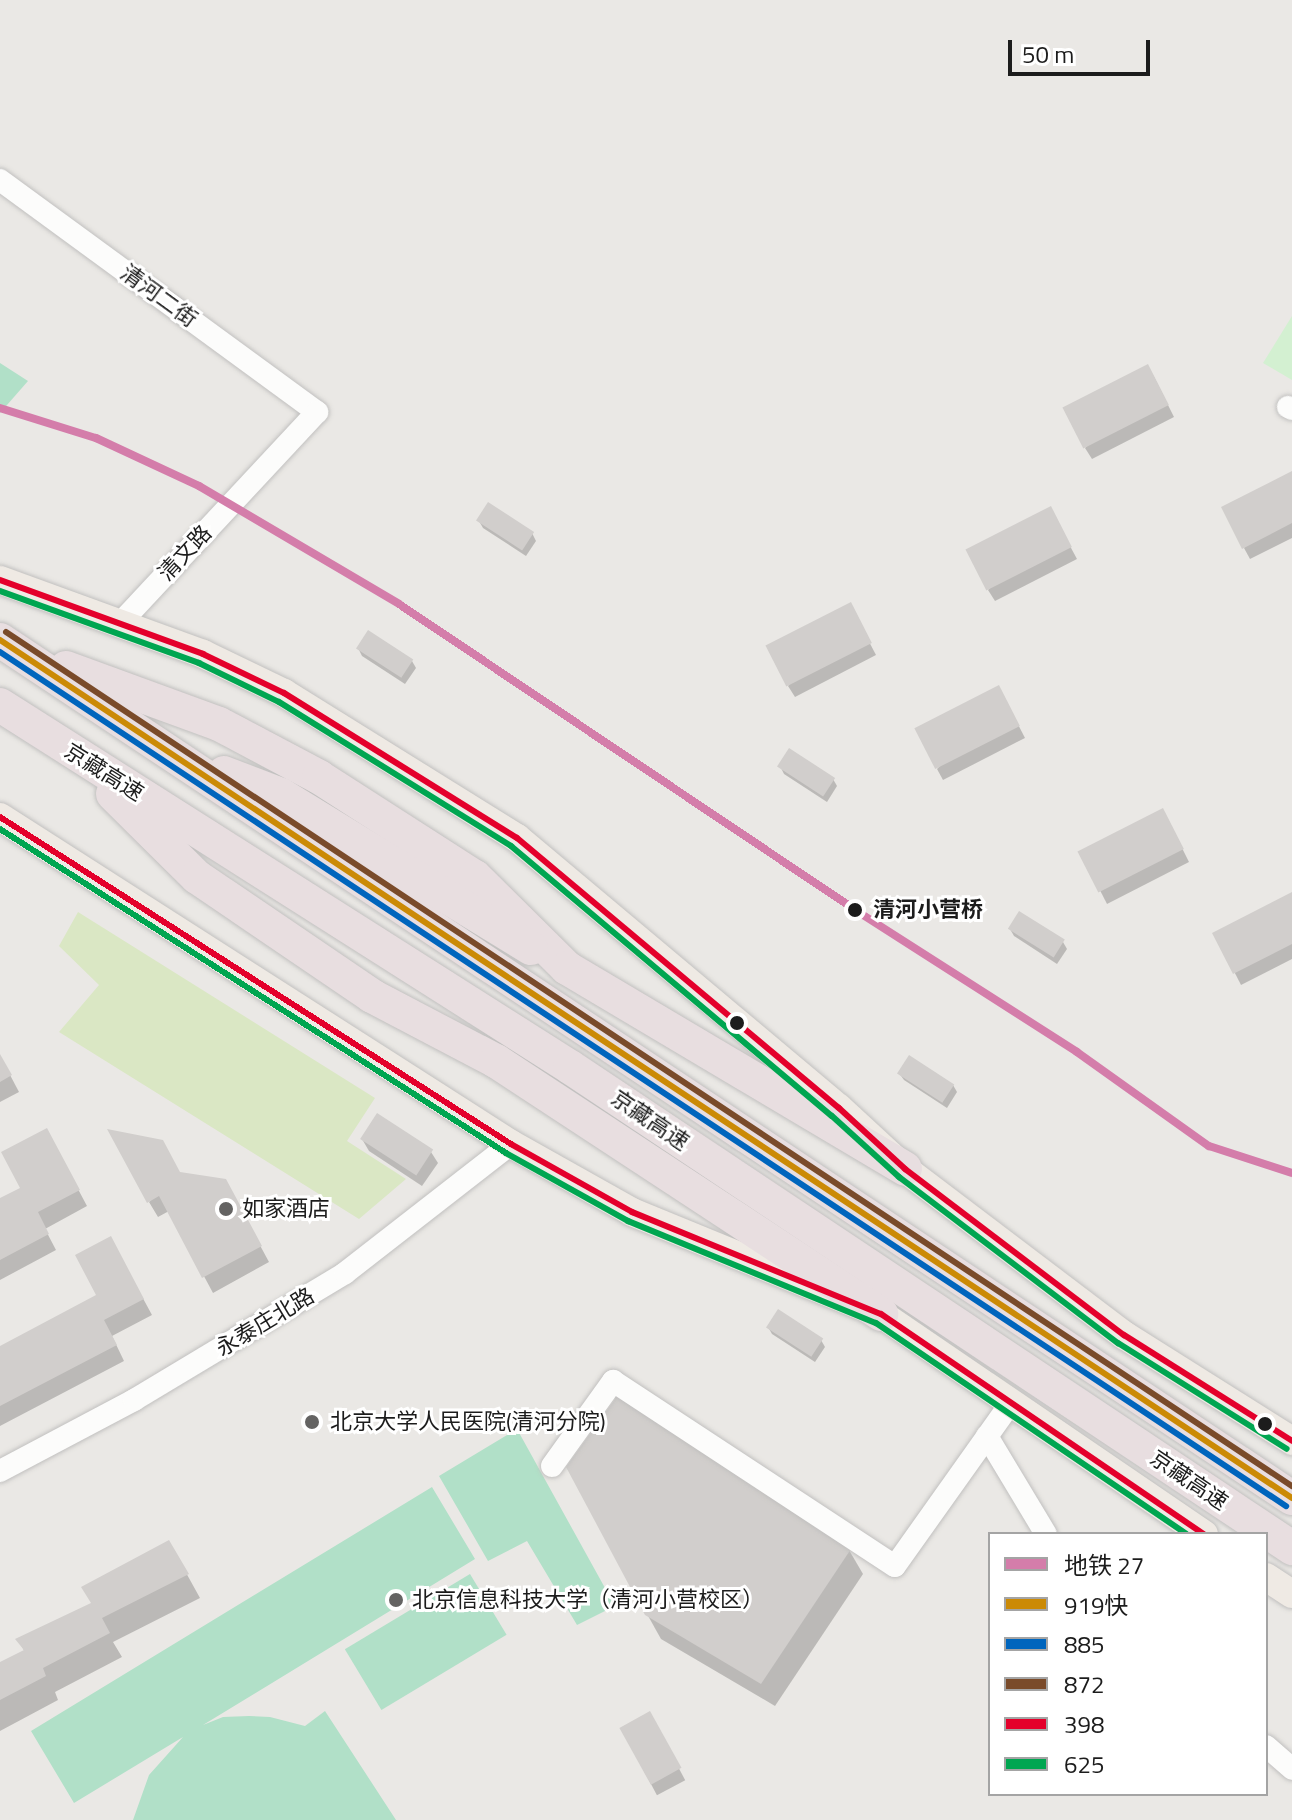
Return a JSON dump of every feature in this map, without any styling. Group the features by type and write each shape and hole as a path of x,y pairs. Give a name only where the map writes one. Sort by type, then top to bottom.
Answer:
{"highway":[{"path":"6,644 219,724 319,777 475,877 567,968"},
{"name":"京藏高速","path":"6,644 1292,1498"},
{"name":"京藏高速","path":"0,705 570,1067 1292,1548"},
{"path":"67,748 197,877 372,996 496,1061 881,1314"},
{"path":"167,751 281,795 477,918 905,1169"}],"main road":[{"path":"0,580 203,654 284,693 517,838 839,1108 905,1169 1124,1335 1292,1441"},
{"path":"0,817 511,1144 632,1212 881,1314 1201,1532"},
{"path":"1268,1578 1292,1594"}],"street":[{"name":"清河二街","path":"0,180 317,412"},
{"name":"清文路","path":"119,624 317,412"},
{"name":"永泰庄北路","path":"0,1471 134,1400 345,1273 511,1144"},
{"path":"552,1466 613,1381 895,1566 1011,1403"},
{"path":"987,1436 1045,1532"},
{"path":"1268,1748 1292,1769"}],"green space":[{"path":"1292,316 1292,380 1263,363"},
{"path":"0,363 28,381 0,413"},
{"path":"78,912 375,1098 347,1141 406,1179 359,1219 59,1032 99,985 59,946"},
{"path":"517,1429 615,1606 577,1625 527,1541 488,1561 439,1476"},
{"path":"432,1487 475,1559 203,1725 223,1717 249,1716 270,1717 305,1726 325,1711 396,1820 133,1820 149,1775 183,1737 74,1803 31,1731"},
{"path":"470,1574 507,1635 381,1710 345,1649"}],"building":[{"path":"1148,364 1169,405 1083,449 1062,408"},
{"path":"1292,471 1292,523 1242,549 1221,507"},
{"path":"488,502 534,532 522,550 476,520"},
{"path":"1051,506 1072,547 986,591 965,550"},
{"path":"851,602 872,643 786,687 765,646"},
{"path":"368,630 413,659 401,678 356,648"},
{"path":"999,685 1020,726 935,769 914,728"},
{"path":"789,748 835,778 823,796 777,766"},
{"path":"1163,808 1184,849 1098,893 1077,852"},
{"path":"1292,892 1292,944 1233,974 1212,933"},
{"path":"1019,911 1065,940 1054,957 1008,929"},
{"path":"0,1054 12,1075 0,1082"},
{"path":"909,1055 954,1084 942,1103 897,1073"},
{"path":"377,1113 433,1149 416,1175 360,1139"},
{"path":"47,1128 80,1190 38,1212 49,1234 0,1260 0,1198 20,1188 1,1152"},
{"path":"107,1129 163,1140 180,1172 226,1179 262,1246 202,1278 159,1196 147,1203"},
{"path":"111,1236 144,1299 104,1320 117,1345 0,1406 0,1346 96,1295 75,1255"},
{"path":"778,1309 823,1338 811,1357 766,1327"},
{"path":"618,1395 851,1549 761,1684 645,1615 566,1467"},
{"path":"169,1540 189,1574 102,1618 110,1633 43,1668 46,1676 0,1700 0,1662 24,1650 15,1639 91,1603 81,1587"},
{"path":"650,1711 682,1768 651,1785 619,1728"}],"metro line":[{"name":"27","path":"0,408 96,438 199,486 399,604 863,915 1077,1052 1209,1146 1292,1173"}],"transit line":[{"name":"398","path":"0,580 203,654 284,693 517,838 839,1108 905,1169 1124,1335 1292,1441"},
{"name":"625","path":"0,591 199,663 279,702 511,846 832,1116 899,1177 1118,1343 1287,1449"},
{"name":"872","path":"6,632 1292,1486"},
{"name":"919快","path":"0,640 1292,1498"},
{"name":"885","path":"0,652 1286,1506"},
{"name":"398","path":"0,817 511,1144 632,1212 881,1314 1201,1532"},
{"name":"625","path":"0,829 506,1153 628,1221 876,1323 1183,1532"}],"place":[{"name":"清河小营桥","path":"855,910"},
{"name":"如家酒店","path":"226,1209"},
{"name":"北京大学人民医院(清河分院)","path":"312,1422"},
{"name":"北京信息科技大学（清河小营校区）","path":"396,1600"}]}
